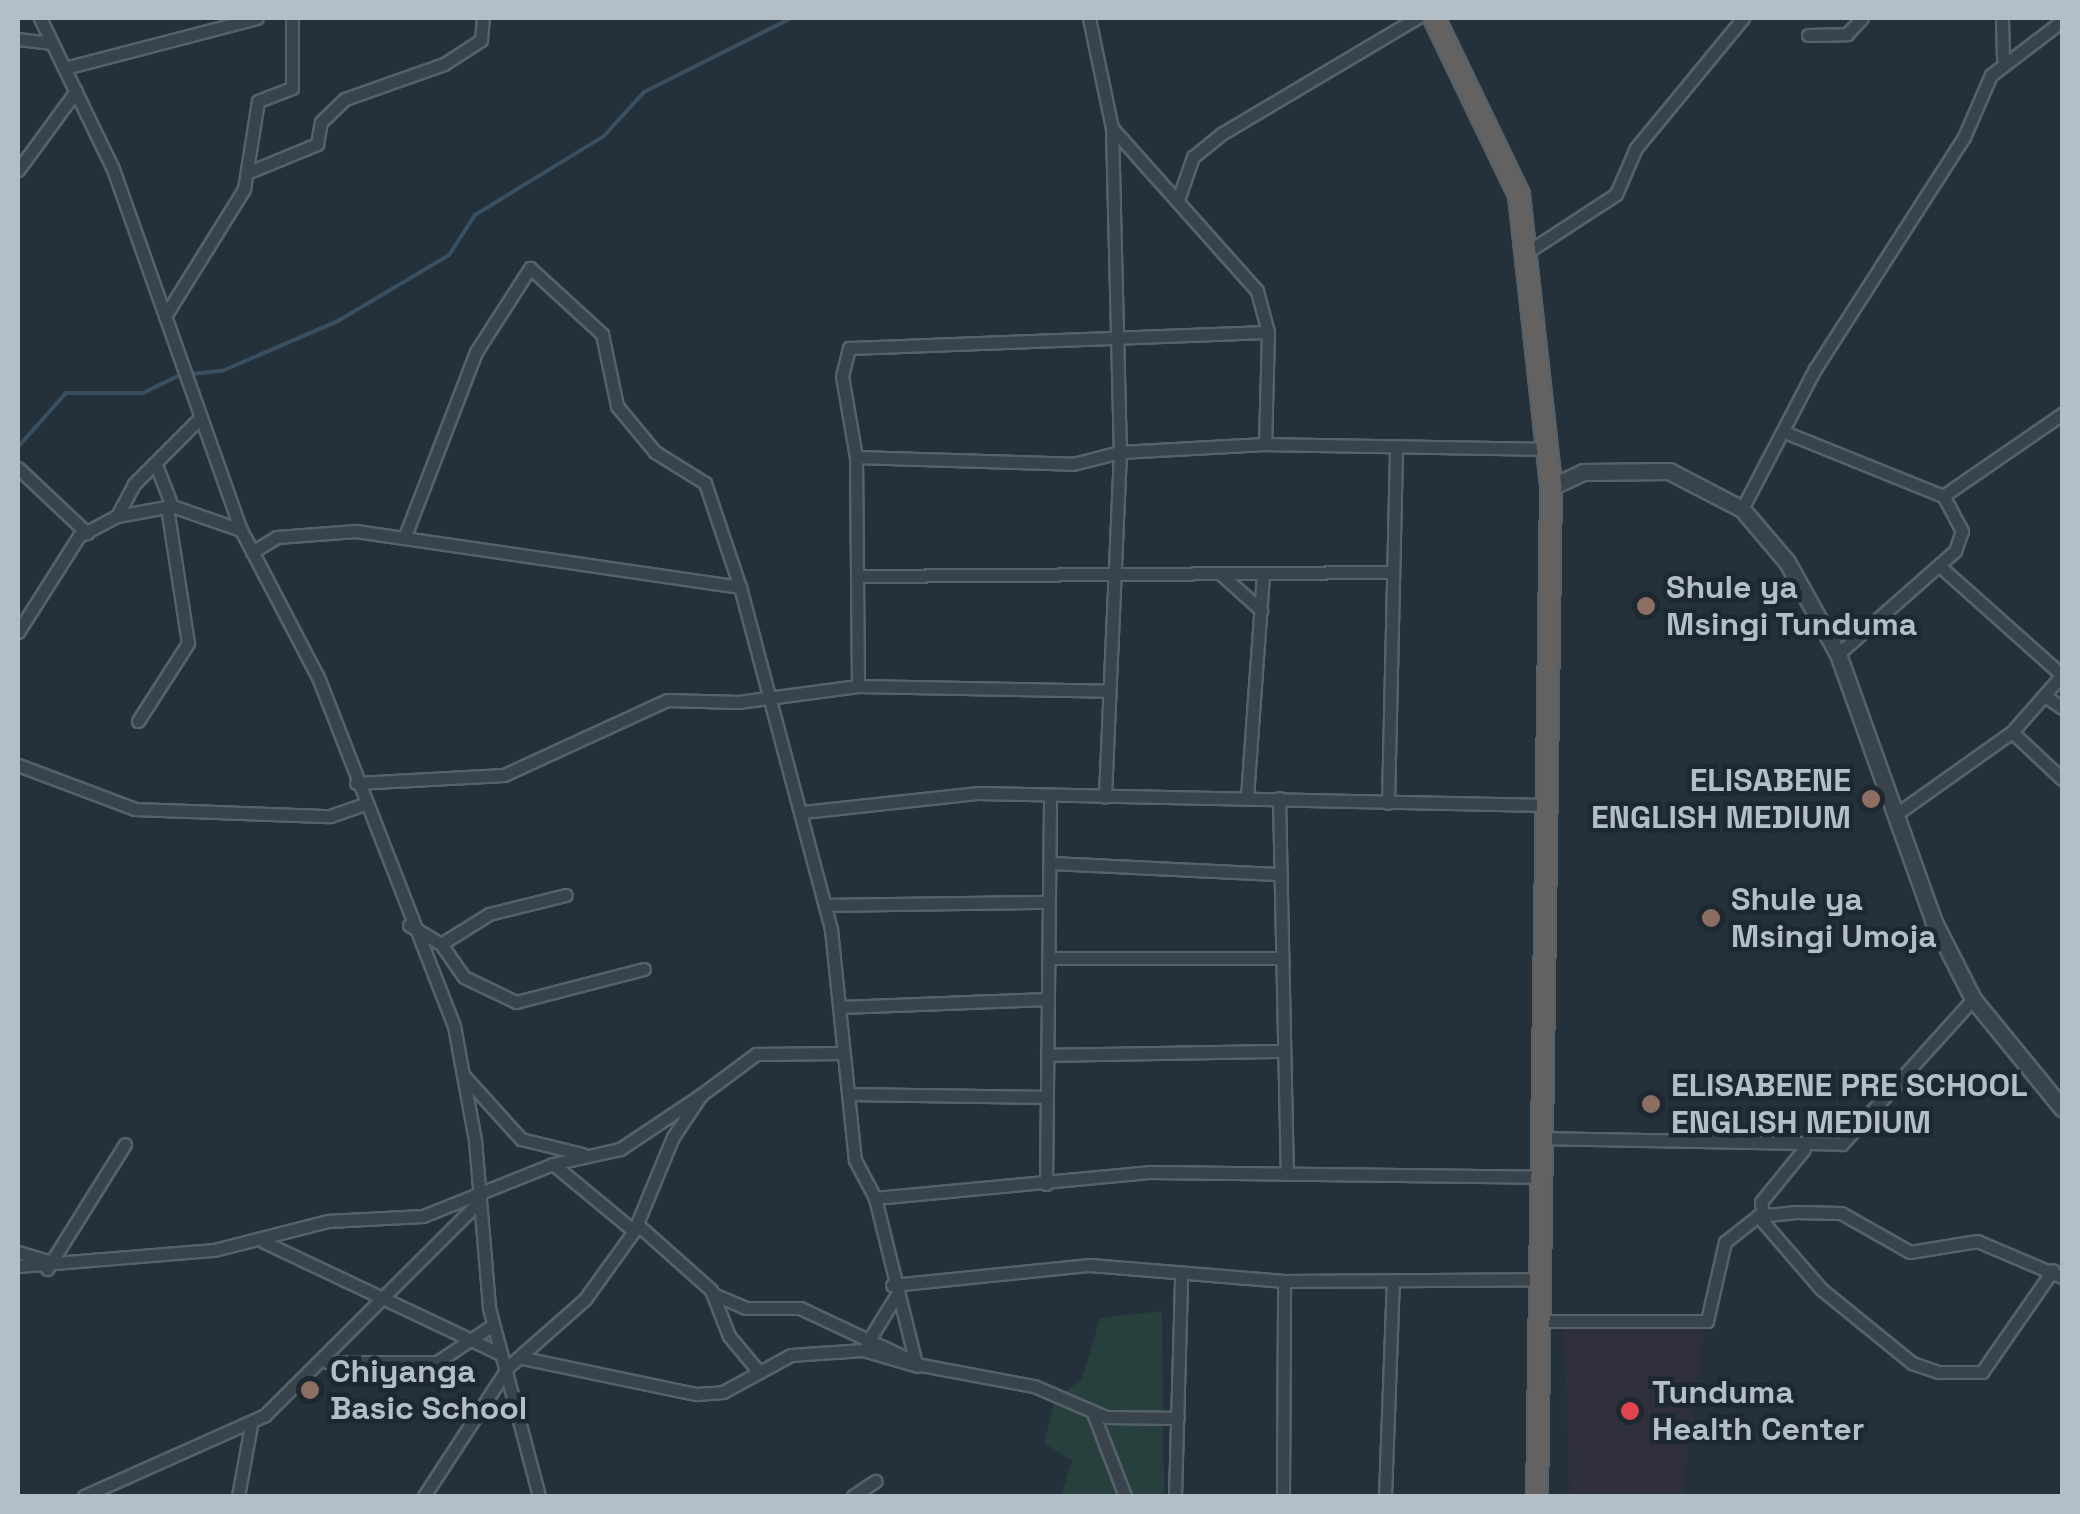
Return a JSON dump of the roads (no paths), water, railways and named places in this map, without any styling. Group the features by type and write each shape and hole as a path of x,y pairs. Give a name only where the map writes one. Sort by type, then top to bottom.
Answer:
{"highway":[{"path":"1434,18 1519,196 1529,251 1551,487 1537,1496"}],"street":[{"path":"40,18 76,92 166,316 241,530 318,677 409,925 454,1026 464,1076 493,1325 508,1367 538,1496"},
{"path":"65,68 257,18"},
{"path":"166,316 249,172 255,107 292,88 292,18"},
{"path":"249,172 317,144 321,122 345,100 444,64 481,40 483,18"},
{"path":"1088,18 1112,128 1114,344 1120,452 1110,574 1104,797"},
{"path":"1178,200 1193,156 1224,132 1417,18"},
{"path":"1529,251 1616,194 1636,148 1742,18"},
{"path":"1808,35 1847,34 1862,18"},
{"path":"1742,509 1786,433 1815,368 1943,174 2003,58 2002,18"},
{"path":"2003,58 2062,21"},
{"path":"18,39 50,43"},
{"path":"18,170 76,92"},
{"path":"1112,128 1257,291 1268,332 1266,444"},
{"path":"405,536 476,352 530,268 602,334 617,406 655,452 704,483 776,698 826,905 840,1007 842,1054 852,1094 855,1160 875,1198 894,1290 916,1364"},
{"path":"858,686 856,458 842,376 848,348 1114,344 1268,332"},
{"path":"1943,496 2062,414"},
{"path":"117,516 156,465 200,418"},
{"path":"1786,433 1943,496 1962,531 1942,569 1838,654"},
{"path":"856,458 1052,465 1120,452 1266,444 1547,449"},
{"path":"1388,802 1396,446"},
{"path":"138,721 188,643 170,506 156,465"},
{"path":"18,468 87,532"},
{"path":"1551,487 1583,472 1669,471 1742,509 1786,562 1838,654 1896,814 1972,999 2062,1108"},
{"path":"18,632 87,532 117,516 170,506 241,530"},
{"path":"252,552 277,537 322,531 405,536 558,566 740,587"},
{"path":"1896,814 2012,732 2062,675 1942,569"},
{"path":"860,576 1394,572"},
{"path":"1221,574 1261,610"},
{"path":"1246,796 1262,574"},
{"path":"356,783 495,777 608,733 654,703 776,698 858,686 1108,691"},
{"path":"2045,696 2062,708"},
{"path":"2012,732 2062,779"},
{"path":"18,765 136,809 330,816 364,804"},
{"path":"1046,1184 1050,794"},
{"path":"803,812 930,795 1246,796 1544,805"},
{"path":"1279,798 1287,1174"},
{"path":"1052,863 1281,874"},
{"path":"441,944 489,914 566,895"},
{"path":"826,905 1048,902"},
{"path":"409,925 441,944 464,976 516,1002 644,969"},
{"path":"1050,958 1282,958"},
{"path":"840,1007 1048,999"},
{"path":"1542,1138 1804,1149 1852,1138 1972,999"},
{"path":"1046,1055 1284,1051"},
{"path":"18,1266 264,1242 328,1222 396,1222 477,1197 553,1164 620,1149 756,1054 842,1054"},
{"path":"464,1076 521,1139 586,1155"},
{"path":"852,1094 1045,1098"},
{"path":"424,1496 508,1367 524,1358 585,1299 636,1228 673,1137 701,1095"},
{"path":"48,1265 125,1144"},
{"path":"1538,1321 1707,1321 1716,1256 1760,1215 1841,1213 1910,1252 1977,1242 2058,1274 1982,1372 1938,1372 1912,1363 1821,1289 1760,1215 1761,1202 1804,1149"},
{"path":"553,1164 713,1294 746,1308 800,1308 866,1344 916,1364 1034,1386 1093,1413 1178,1418"},
{"path":"875,1198 1149,1172 1541,1177"},
{"path":"84,1496 250,1425 326,1362 477,1197"},
{"path":"264,1242 390,1294 500,1353"},
{"path":"18,1252 48,1265"},
{"path":"894,1290 1090,1265 1181,1278 1393,1282 1539,1279"},
{"path":"1174,1496 1181,1278"},
{"path":"1284,1281 1284,1496"},
{"path":"1386,1496 1393,1282"},
{"path":"866,1344 894,1290"},
{"path":"713,1294 729,1336 759,1372"},
{"path":"326,1362 437,1362 493,1325"},
{"path":"524,1358 696,1394 759,1372 786,1355 866,1344"},
{"path":"1093,1413 1125,1496"},
{"path":"238,1496 250,1425"},
{"path":"853,1496 875,1481"}],"waterway":[{"path":"191,374 222,371 338,321 449,255 475,215 604,136 644,92 791,18"},
{"path":"18,447 66,393 143,393 178,376"}],"place":[{"name":"Shule ya Msingi Tunduma","path":"1646,606"},
{"name":"ELISABENE ENGLISH MEDIUM","path":"1871,799"},
{"name":"Shule ya Msingi Umoja","path":"1711,918"},
{"name":"ELISABENE PRE SCHOOL ENGLISH MEDIUM","path":"1651,1104"},
{"name":"Chiyanga Basic School","path":"310,1390"},
{"name":"Tunduma Health Center","path":"1630,1411"}]}
